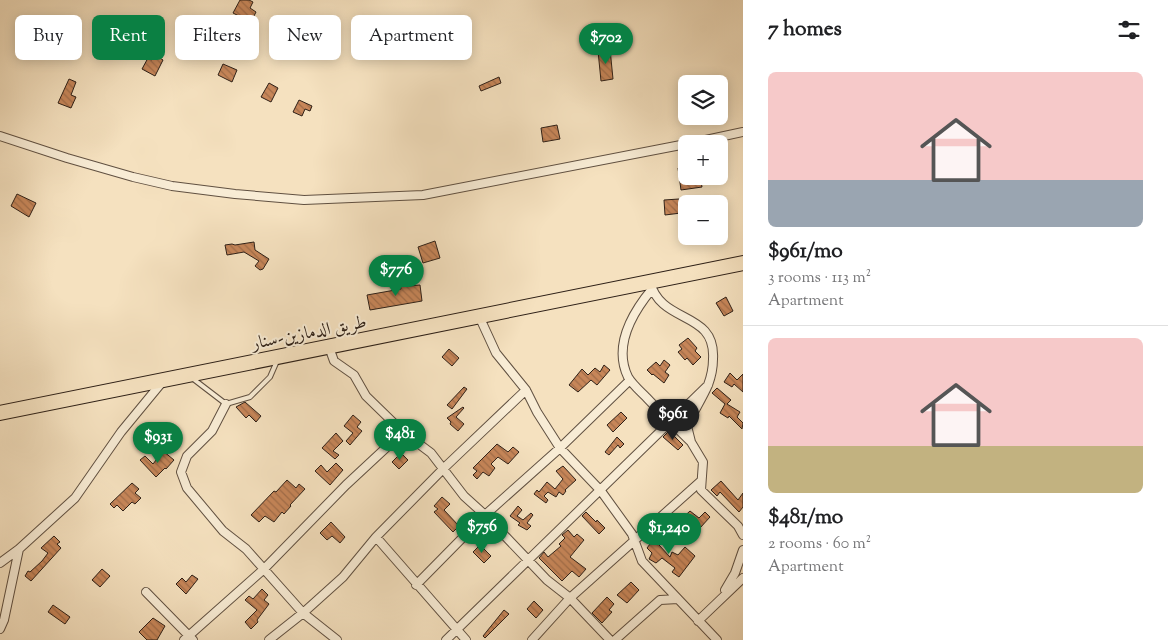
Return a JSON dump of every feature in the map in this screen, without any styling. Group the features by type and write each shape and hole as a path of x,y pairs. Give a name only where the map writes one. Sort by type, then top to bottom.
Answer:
{"highway":[{"name":"طريق الدمازين-سنار","path":"0,413 479,316 651,285 743,263"}],"street":[{"path":"728,135 743,132"},
{"path":"0,136 67,158 172,186 304,200 423,195 678,146"},
{"path":"692,442 630,380 623,361 623,345 630,320 651,285 662,304 676,314 699,324 708,333 714,346 713,363 708,385 687,426 692,442 703,462 701,490 742,533 743,544"},
{"path":"479,316 496,353 526,390 537,412 560,448 601,491 632,534 642,561 698,620 711,638"},
{"path":"329,347 334,361 354,375 366,396 403,432 431,453 464,496 486,515 547,580 570,598 610,640"},
{"path":"416,585 486,515 560,448 630,380"},
{"path":"0,564 75,498 122,432 163,381"},
{"path":"446,640 708,385"},
{"path":"269,640 343,577 376,537 444,468 526,390"},
{"path":"226,404 212,431 187,456 181,472 187,488 222,530 246,549 303,613 337,640"},
{"path":"146,592 189,638 264,569 346,485 403,432"},
{"path":"532,640 570,598 701,481"},
{"path":"376,537 466,640"},
{"path":"0,629 4,620 18,549"},
{"path":"718,600 735,573 743,550"},
{"path":"698,620 743,578"},
{"path":"615,640 660,600 678,599"}],"lane":[{"path":"188,375 226,404 250,397 270,377 279,357"}],"building":[{"path":"240,0 253,2 250,8 256,12 254,15 237,15 233,13"},
{"path":"610,49 613,79 601,81 598,51"},
{"path":"147,60 163,60 155,76 142,69"},
{"path":"223,64 237,70 232,82 218,75"},
{"path":"499,77 501,83 481,91 479,86"},
{"path":"69,79 76,82 71,95 76,97 71,108 58,103"},
{"path":"269,83 278,88 271,102 261,97"},
{"path":"299,100 312,106 310,111 305,109 302,116 293,112"},
{"path":"557,125 560,139 543,142 541,128"},
{"path":"680,185 702,185 702,187 681,190"},
{"path":"17,194 36,203 29,217 11,206"},
{"path":"678,199 678,213 665,215 664,200"},
{"path":"435,241 440,258 423,263 418,247"},
{"path":"254,242 255,250 269,259 263,269 260,270 255,266 259,261 244,252 227,255 225,245"},
{"path":"408,283 409,286 420,285 422,301 370,310 367,295 401,289 400,284"},
{"path":"726,297 733,311 724,316 716,303"},
{"path":"688,338 697,348 695,351 701,357 693,365 678,352 682,349 679,345"},
{"path":"449,349 459,358 452,366 442,357"},
{"path":"664,360 670,365 665,372 669,375 664,383 647,370 656,362 660,366"},
{"path":"604,365 610,370 597,385 591,380 578,392 569,385 582,369 588,375 595,368 600,372"},
{"path":"730,373 737,380 743,374 743,392 734,384 732,387 724,382"},
{"path":"464,387 467,389 452,409 447,405"},
{"path":"717,388 731,400 727,404 740,412 737,417 743,423 742,429 729,416 728,418 720,413 725,404 712,393"},
{"path":"245,402 261,416 256,422 249,415 246,418 236,407"},
{"path":"463,407 456,417 464,424 458,431 450,424 451,422 447,418"},
{"path":"621,412 627,418 613,432 607,425"},
{"path":"353,415 361,422 357,427 362,431 350,445 346,441 353,433 344,426"},
{"path":"669,431 683,445 678,450 663,437"},
{"path":"336,433 343,441 333,451 339,455 335,459 322,448"},
{"path":"617,437 624,444 620,448 618,445 609,455 605,452"},
{"path":"497,444 508,452 513,447 519,452 508,464 498,457 491,464 495,468 489,476 483,472 477,479 473,475 477,471 473,468"},
{"path":"163,451 174,460 156,477 140,460 145,456 153,464"},
{"path":"401,453 408,460 399,469 392,462"},
{"path":"336,463 343,470 330,485 315,471 321,465 327,472"},
{"path":"563,466 576,480 565,490 563,495 559,492 556,497 548,492 544,496 548,500 546,503 534,494 537,490 539,492 547,482 555,489 563,479 556,471"},
{"path":"287,480 296,488 299,484 305,489 284,514 282,512 274,522 265,516 259,522 251,515"},
{"path":"721,481 738,500 743,493 743,507 739,512 720,492 717,496 711,490"},
{"path":"132,483 139,489 135,493 141,498 135,504 132,502 123,511 117,505 114,508 110,504"},
{"path":"442,497 450,504 444,510 459,526 453,532 434,512 438,509 434,506"},
{"path":"518,506 522,510 517,516 523,520 531,513 533,515 527,523 531,526 527,530 518,525 520,523 510,516"},
{"path":"690,511 699,518 705,512 710,517 700,528 692,521 684,529 678,522"},
{"path":"586,512 605,528 599,534 582,516"},
{"path":"331,522 345,537 340,543 332,536 327,540 320,533"},
{"path":"568,530 574,537 577,534 584,540 570,557 586,569 579,577 572,571 562,581 539,558 544,552 548,557 561,546 559,544 565,538 562,535"},
{"path":"653,532 663,542 659,545 670,557 672,552 678,555 685,547 695,556 679,577 672,572 675,568 662,558 656,563 649,559 652,553 647,548 650,544 645,539"},
{"path":"54,536 60,542 57,544 61,548 31,581 25,576 48,553 41,548"},
{"path":"480,545 491,556 484,563 473,552"},
{"path":"102,569 110,576 100,587 92,580"},
{"path":"192,575 198,579 186,594 176,584 182,578 186,582"},
{"path":"631,582 639,590 627,603 617,595"},
{"path":"262,589 268,595 264,600 269,604 257,620 258,622 251,629 245,622 257,610 245,600 249,596 253,599"},
{"path":"607,597 614,604 609,610 612,612 602,623 592,613"},
{"path":"534,601 543,610 536,618 527,609"},
{"path":"53,605 70,617 65,624 48,612"},
{"path":"504,610 509,614 485,638 483,636"},
{"path":"153,618 165,626 157,640 147,640 139,632"}]}
